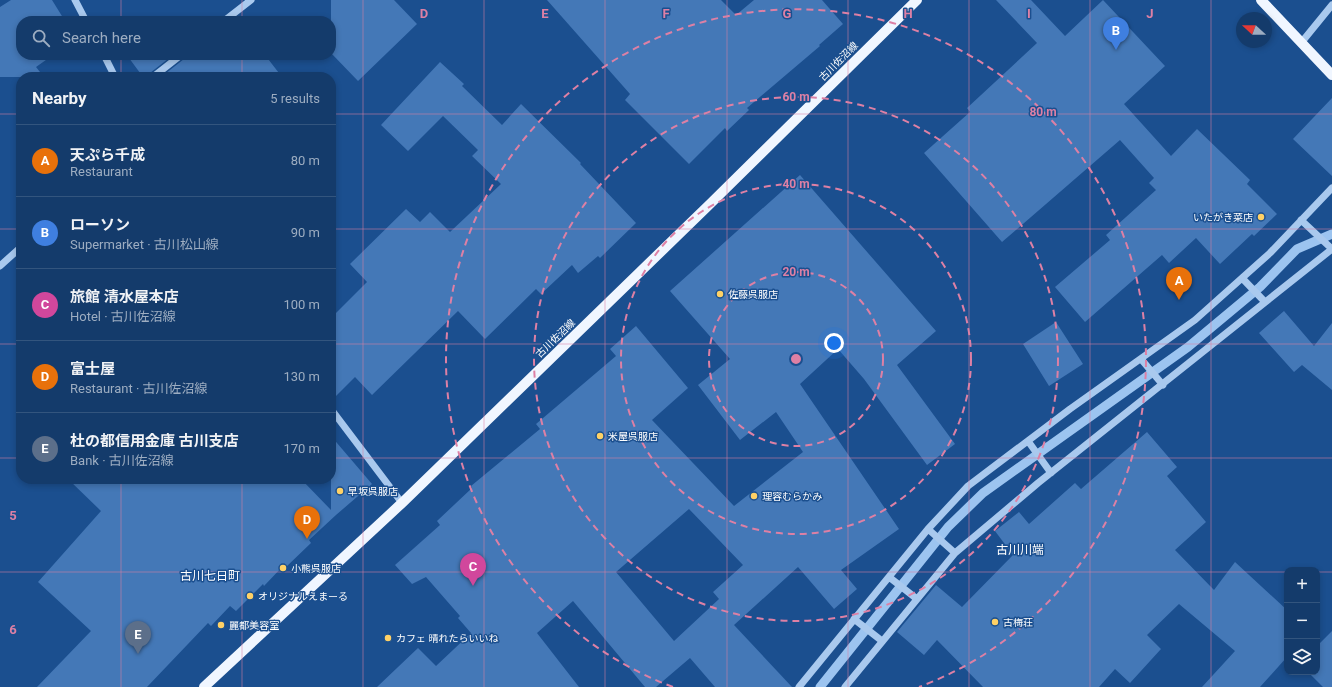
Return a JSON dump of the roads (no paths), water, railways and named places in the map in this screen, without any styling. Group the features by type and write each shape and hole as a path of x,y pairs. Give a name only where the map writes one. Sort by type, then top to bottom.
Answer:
{"main road":[{"name":"古川佐沼線","path":"204,687 402,503 710,204 917,0"},
{"path":"1261,0 1332,75"}],"street":[{"path":"75,0 83,16"},
{"path":"230,16 251,0"},
{"path":"1302,43 1332,5"},
{"path":"106,60 112,72"},
{"path":"159,72 174,60"},
{"path":"799,687 928,529 968,486 1141,358 1195,320 1270,253 1332,188"},
{"path":"845,687 955,553 1051,473 1332,249 1301,220"},
{"path":"0,266 16,252"},
{"path":"1242,278 1265,302"},
{"path":"1141,358 1163,385"},
{"path":"336,416 402,503"},
{"path":"1028,441 1051,473"},
{"path":"928,529 955,553"},
{"path":"889,577 917,599"},
{"path":"854,619 882,641"}],"waterway":[{"path":"820,687 948,527 983,493 1188,347 1260,287 1297,249 1332,234"}],"place":[{"name":"ローソン","path":"1116,50"},
{"name":"いたがき菜店","path":"1261,217"},
{"name":"佐藤呉服店","path":"720,294"},
{"name":"天ぷら千成","path":"1179,300"},
{"name":"米屋呉服店","path":"600,436"},
{"name":"早坂呉服店","path":"340,491"},
{"name":"理容むらかみ","path":"754,496"},
{"name":"富士屋","path":"307,539"},
{"name":"小熊呉服店","path":"283,568"},
{"name":"旅館 清水屋本店","path":"473,586"},
{"name":"オリジナルえまーる","path":"250,596"},
{"name":"古梅荘","path":"995,622"},
{"name":"麗都美容室","path":"221,625"},
{"name":"カフェ 晴れたらいいね","path":"388,638"},
{"name":"杜の都信用金庫 古川支店","path":"138,654"}],"district":[{"name":"古川川端","path":"1020,550"},
{"name":"古川七日町","path":"210,576"}]}
